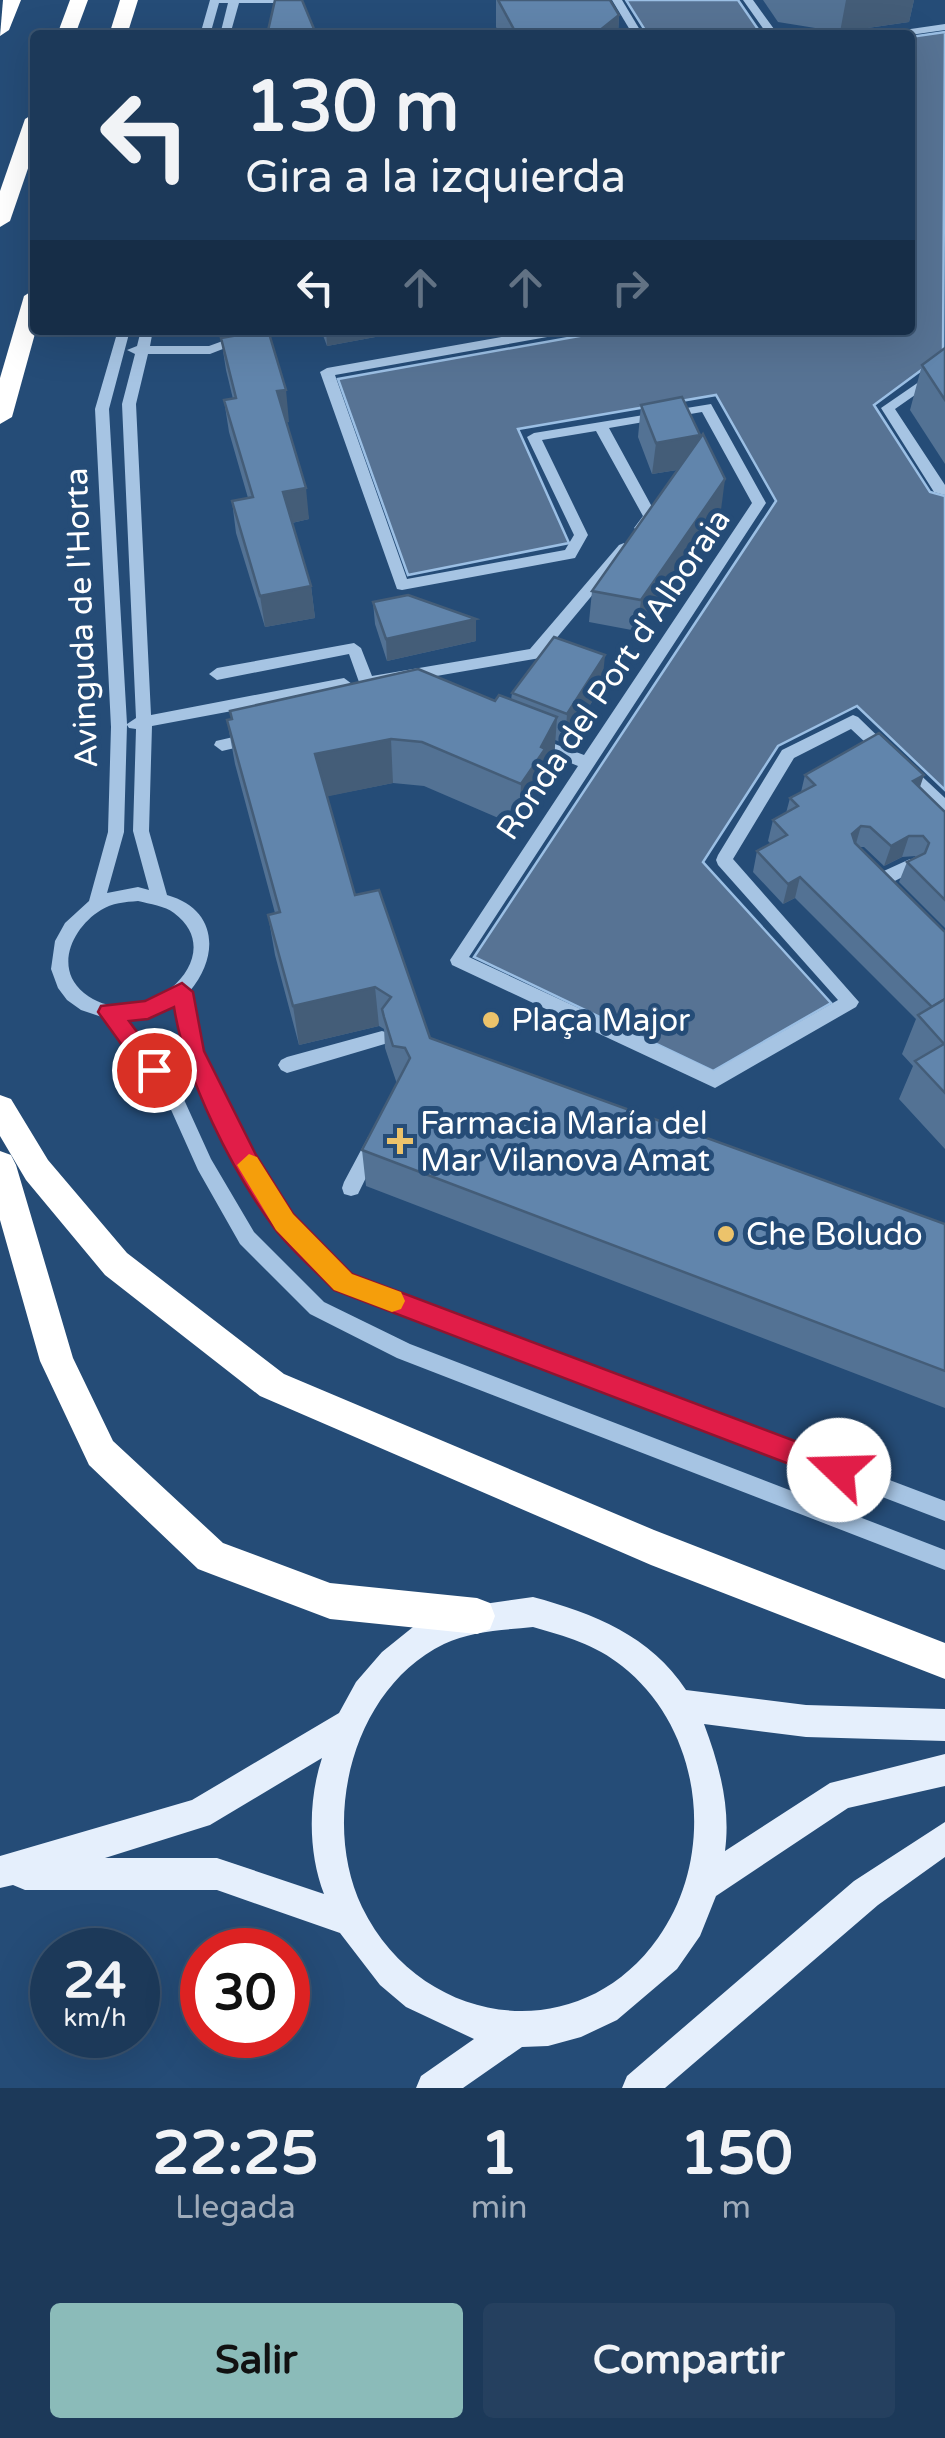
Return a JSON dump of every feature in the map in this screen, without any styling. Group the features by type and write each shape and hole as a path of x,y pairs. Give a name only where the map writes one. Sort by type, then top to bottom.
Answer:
{"highway":[{"path":"0,30 12,0"},
{"path":"68,30 79,0"},
{"path":"120,30 129,0"},
{"path":"0,221 30,134"},
{"path":"0,417 30,313"},
{"path":"0,1108 37,1170 116,1264 272,1386 651,1546 945,1662"},
{"path":"0,1166 58,1361 101,1453 211,1556 330,1601 477,1616"}],"main road":[{"path":"533,1612 589,1626 639,1659 679,1705 703,1760 712,1822 703,1885 677,1944 634,1991 579,2021 516,2030 450,2016 392,1976 351,1920 330,1855 329,1788 347,1725 380,1674 424,1638 477,1616 533,1612"},
{"path":"679,1705 806,1720 945,1726"},
{"path":"0,1873 199,1814 347,1725"},
{"path":"703,1885 841,1794 945,1770"},
{"path":"639,2088 866,1893 945,1838"},
{"path":"0,1873 217,1874 351,1920"},
{"path":"432,2088 516,2030"}],"street":[{"path":"206,30 215,0 291,0"},
{"path":"226,30 234,0"},
{"path":"617,0 635,30"},
{"path":"748,0 770,30"},
{"path":"915,31 945,27"},
{"name":"Avinguda de l'Horta","path":"96,905 116,832 118,726 102,409 122,335"},
{"name":"Avinguda de l'Horta","path":"146,335 129,404 144,722 141,831 159,896"},
{"path":"118,350 210,350 251,335"},
{"name":"Ronda del Port d'Alboraia","path":"532,335 327,372 402,585 570,554 581,535 534,436 706,407 760,503 585,762 458,960 715,1080 850,1002 724,860 788,754 854,721 945,808"},
{"path":"944,370 888,408 939,489 945,490"},
{"path":"217,674 354,648 367,682 535,654 650,516 600,426"},
{"path":"118,726 344,684"},
{"path":"222,745 278,734"},
{"path":"516,735 585,762"},
{"path":"882,880 910,865"},
{"path":"109,1012 148,1010 182,992 197,975 204,955 203,936 194,918 159,896 138,894 96,905 64,936 58,956 60,975 70,992 109,1012 176,1098 204,1164 247,1238 317,1308 404,1351 945,1560"},
{"path":"182,992 192,1052 248,1163 284,1222 343,1282 945,1511"},
{"path":"288,1065 382,1038"},
{"path":"351,1188 383,1126"}],"water":[{"path":"626,0 738,0 759,30 645,30"},
{"path":"945,32 943,354 874,405 930,492 945,496 945,790 857,706 778,746 703,862 831,1003 713,1071 474,957 776,501 716,395 518,429 569,543 408,575 338,379 585,335 915,335 915,36"}],"building":[{"path":"275,0 302,0 314,29 306,30 268,30"},
{"path":"498,0 610,0 619,15 600,30 514,30"},
{"path":"270,335 286,390 277,391 306,488 283,492 311,586 260,596 232,501 253,497 224,400 236,398 221,338"},
{"path":"945,348 945,400 922,365"},
{"path":"682,397 700,435 656,443 641,405"},
{"path":"703,434 725,479 641,600 592,591"},
{"path":"408,595 476,619 386,639 373,602"},
{"path":"554,637 605,655 567,714 512,693"},
{"path":"418,669 495,701 499,695 557,717 541,747 545,749 521,784 422,742 391,739 315,754 355,895 379,890 430,1038 945,1224 945,1371 362,1150 410,1058 405,1048 393,1046 382,1009 391,997 375,987 293,1006 268,915 280,912 227,720 232,719 230,711"},
{"path":"879,733 924,775 913,781 945,812 945,900 907,862 925,853 929,843 923,836 909,836 891,846 870,827 861,826 852,834 855,843 945,932 945,999 932,1007 800,877 788,884 757,851 787,835 773,820 798,806 790,798 815,785 805,775"},
{"path":"945,999 945,1093 915,1061 944,1044 918,1015"}],"slow traffic":[{"path":"249,1165 284,1222 343,1282 392,1301"}],"place":[{"name":"Plaça Major","path":"491,1020"},
{"name":"Farmacia María del Mar Vilanova Amat","path":"400,1141"},
{"name":"Che Boludo","path":"726,1234"}],"route":[{"path":"154,1070 109,1012 148,1010 182,992 192,1052 248,1163 284,1222 343,1282 839,1470"}]}
